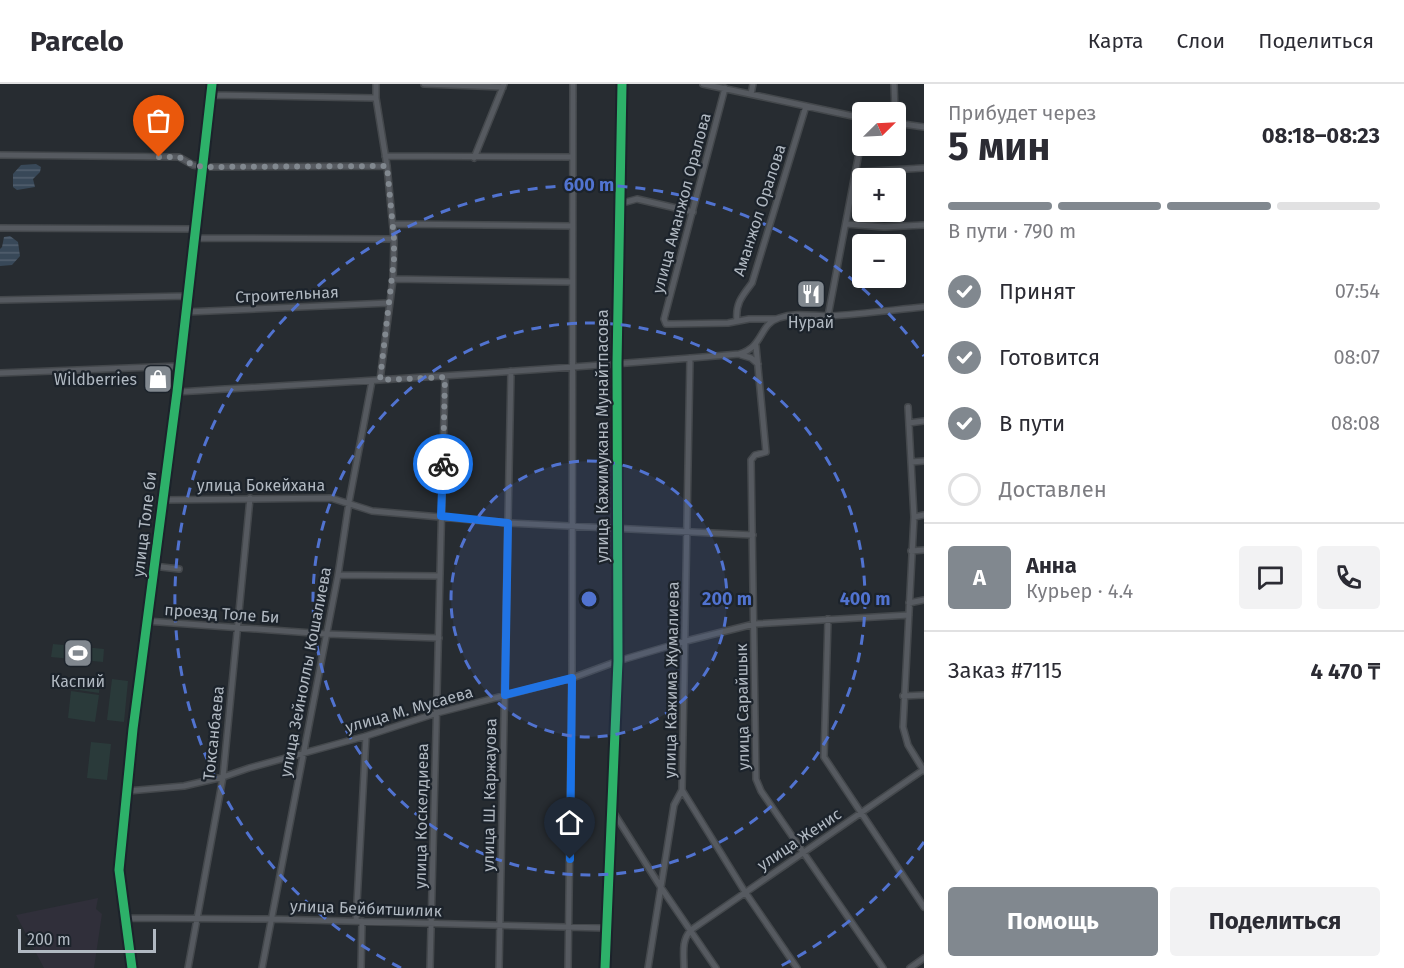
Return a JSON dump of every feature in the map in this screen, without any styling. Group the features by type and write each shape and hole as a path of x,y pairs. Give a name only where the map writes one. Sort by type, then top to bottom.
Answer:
{"street":[{"name":"улица Толе би","path":"132,968 119,870 133,729 177,392 212,84"},
{"path":"376,84 394,239 393,279 380,380"},
{"path":"424,84 503,85 474,158"},
{"name":"улица Кажимукана Мунайтпасова","path":"568,968 572,678 573,84"},
{"name":"улица Кажимукана Мунайтпасова","path":"605,968 618,661 617,363 622,84"},
{"path":"703,84 852,116"},
{"path":"751,94 753,84"},
{"path":"894,84 895,102"},
{"name":"улица Аманжол Оралова","path":"725,88 664,319 666,324 737,321"},
{"path":"211,95 376,98"},
{"name":"Аманжол Оралова","path":"737,321 738,300 752,283 806,106"},
{"path":"906,124 924,127"},
{"path":"0,156 179,157 193,165 204,167 387,166"},
{"path":"386,156 572,157"},
{"path":"906,169 924,168"},
{"path":"828,316 852,193"},
{"path":"619,204 637,200 693,212"},
{"path":"393,224 571,226"},
{"path":"846,224 884,227 924,225"},
{"path":"0,228 196,229"},
{"path":"195,238 394,239"},
{"path":"393,279 571,282"},
{"path":"0,300 188,296"},
{"name":"Строительная","path":"186,312 389,303"},
{"path":"737,321 775,319 798,314 828,316 924,307"},
{"path":"177,392 445,377 739,354 756,346 768,325 775,319"},
{"path":"756,346 758,364"},
{"path":"739,354 751,358 758,364"},
{"name":"улица Кажима Жумалиева","path":"690,358 682,790 797,968"},
{"name":"улица Сарайшык","path":"758,364 766,452 755,455 752,460 756,779 761,791 882,968"},
{"path":"0,373 180,366"},
{"name":"улица Ш. Каржауова","path":"499,968 511,371"},
{"name":"улица Коскелдиева","path":"430,968 445,377"},
{"name":"улица Зейноллы Кошалиева","path":"262,968 338,575 372,381"},
{"path":"908,407 914,517 903,727 908,745 924,770"},
{"path":"909,423 924,421"},
{"path":"911,462 924,461"},
{"name":"Токсанбаева","path":"188,968 223,777 250,498"},
{"name":"улица Бокейхана","path":"162,500 331,498 372,511 508,523 753,535"},
{"path":"914,517 924,515"},
{"path":"911,551 924,550"},
{"path":"153,566 179,569"},
{"path":"338,575 440,576"},
{"path":"909,603 924,600"},
{"name":"улица М. Мусаева","path":"128,792 184,786 223,777 366,736 436,713 572,678 618,661 754,624 909,615"},
{"path":"828,619 824,757 924,907"},
{"name":"проезд Толе Би","path":"146,621 326,634 439,638"},
{"path":"903,696 924,695"},
{"path":"361,968 359,921 366,736"},
{"name":"улица Женис","path":"691,930 924,770"},
{"path":"648,968 674,805 682,790"},
{"path":"611,809 716,968"},
{"name":"улица Бейбитшилик","path":"127,918 271,919 606,928"},
{"path":"684,968 686,935 691,930"},
{"path":"910,968 924,958"}],"shaded area":[{"name":"Каспий","path":"53,644 104,649 103,662 51,657"},
{"path":"73,676 100,680 99,693 72,689"},
{"path":"112,679 128,681 124,722 107,720"},
{"path":"71,691 99,695 95,722 68,718"},
{"path":"91,742 111,744 107,780 87,778"},
{"path":"98,898 96,909 102,914 94,968 44,968 16,915"}],"water":[{"path":"36,164 41,167 40,172 33,179 35,187 17,190 13,187 13,174 21,165"},
{"path":"10,236 18,242 20,256 12,265 0,266 0,249 4,237"}],"cycle path":[{"path":"132,968 119,870 133,729 177,392 212,84"},
{"path":"605,968 618,661 617,363 622,84"}],"way so far":[{"path":"159,157 179,157 193,165 204,167 387,166 394,259 380,380 445,377 443,464"}],"place":[{"name":"Нурай","path":"811,294"},
{"name":"Wildberries","path":"158,379"},
{"name":"Каспий","path":"78,653"}],"route":[{"path":"443,464 441,516 508,523 505,695 572,678 570,859"}]}
